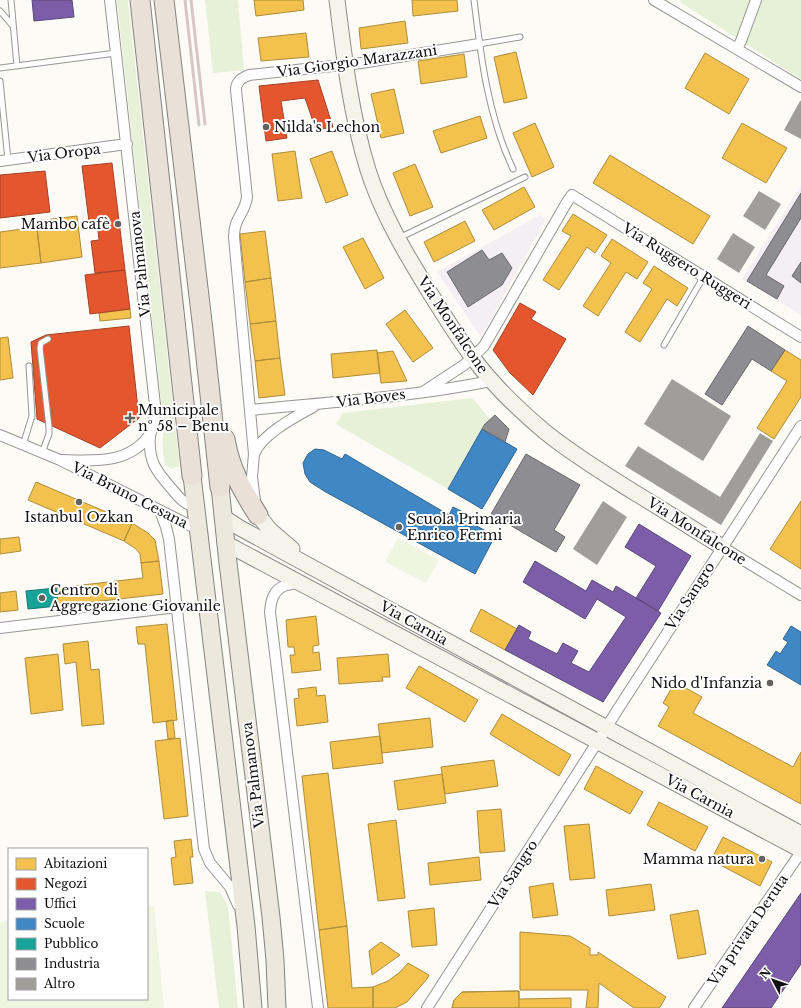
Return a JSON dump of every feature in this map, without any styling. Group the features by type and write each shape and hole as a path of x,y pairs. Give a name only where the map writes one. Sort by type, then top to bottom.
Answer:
{"highway":[{"name":"Via Palmanova","path":"140,0 192,476"},
{"name":"Via Palmanova","path":"164,0 220,487"},
{"path":"203,330 211,348 230,461 238,481 258,515"}],"main road":[{"name":"Via Palmanova","path":"192,476 246,926 253,1008"},
{"name":"Via Palmanova","path":"220,487 225,543 271,917 277,1008"},
{"name":"Via Palmanova","path":"196,507 208,508 223,517"},
{"path":"199,530 225,543"}],"street":[{"name":"Via Palmanova","path":"110,0 155,405 154,422 150,434 152,460 158,473 180,498 187,504 196,507"},
{"name":"Via Monfalcone","path":"337,0 345,65 360,141 368,171 378,197 398,239 418,274 472,358 491,381 521,411 566,448 600,471 801,595"},
{"path":"654,0 801,86"},
{"path":"737,49 756,0"},
{"name":"Via Giorgio Marazzani","path":"250,410 234,237 235,224 246,203 247,197 236,90 238,83 244,77 249,75 345,65 479,44"},
{"name":"Via Oropa","path":"4,160 127,144"},
{"name":"Via Boves","path":"424,392 472,358 486,343 570,196 573,195"},
{"name":"Via Ruggero Ruggeri","path":"573,195 801,337"},
{"name":"Via Boves","path":"250,410 319,405 424,392 491,381"},
{"name":"Via Boves","path":"254,454 264,440 297,416 319,405"},
{"path":"250,410 254,454 253,489 258,515 277,536 323,573"},
{"name":"Via Sangro","path":"606,727 801,426"},
{"name":"Via Bruno Cesana","path":"60,460 92,461 117,457 137,449 150,434"},
{"name":"Via Bruno Cesana","path":"0,435 60,460 199,530"},
{"name":"Via Palmanova","path":"160,511 168,532 204,849 210,863 232,891 246,926"},
{"name":"Via Carnia","path":"223,517 801,834"},
{"name":"Via Carnia","path":"225,543 598,741 801,851"},
{"path":"299,582 286,585 276,591 271,601 270,612 318,1008"},
{"path":"0,628 177,607"},
{"path":"598,741 606,727"},
{"name":"Via Sangro","path":"427,1008 598,741"},
{"name":"Via privata Deruta","path":"694,1008 801,851"}],"lane":[{"path":"11,0 17,66"},
{"path":"474,0 479,44 487,89 503,145 513,169"},
{"path":"0,11 13,26"},
{"name":"Via Giorgio Marazzani","path":"479,44 520,37"},
{"path":"0,68 116,52"},
{"path":"0,81 4,160"},
{"path":"398,239 524,177"},
{"path":"664,345 704,276"},
{"path":"42,453 49,434 49,427 40,348 41,343 48,339"},
{"path":"23,445 32,416 29,366"}],"shaded area":[{"path":"801,185 801,315 742,279"},
{"path":"540,215 546,219 481,337 437,272"}],"green space":[{"path":"117,0 128,0 179,461 179,467 172,469 165,465 163,455 164,427"},
{"path":"205,0 238,0 244,70 213,73"},
{"path":"681,0 801,0 801,79 680,2"},
{"path":"472,398 490,419 485,424 448,489 336,424 343,413"},
{"path":"398,538 439,560 426,583 385,562"},
{"path":"205,891 220,892 228,906 238,1008 219,1008"},
{"path":"154,906 164,1008 0,1008 0,922 8,921 8,1000 148,1000 148,907"}],"building: Abitazioni":[{"path":"254,0 303,0 304,10 256,16"},
{"path":"412,0 457,0 458,11 413,16"},
{"path":"405,21 408,43 361,49 359,28"},
{"path":"306,33 309,57 261,61 258,38"},
{"path":"516,52 527,98 504,103 494,57"},
{"path":"705,53 749,79 729,114 685,88"},
{"path":"464,54 467,77 421,84 418,61"},
{"path":"394,89 404,133 381,138 371,94"},
{"path":"480,116 487,138 441,153 433,131"},
{"path":"535,123 554,167 532,177 513,133"},
{"path":"742,123 787,148 766,183 722,158"},
{"path":"295,151 302,198 278,201 272,154"},
{"path":"332,151 348,195 326,203 310,159"},
{"path":"610,155 710,216 693,244 593,183"},
{"path":"415,164 433,207 410,216 393,173"},
{"path":"524,187 535,207 494,230 482,210"},
{"path":"573,214 607,235 595,253 587,247 559,290 543,280 571,236 562,231"},
{"path":"77,216 82,257 41,263 36,221"},
{"path":"465,221 475,241 434,262 424,242"},
{"path":"37,227 41,263 0,268 0,232"},
{"path":"265,231 271,278 245,282 240,234"},
{"path":"363,238 384,278 365,289 343,247"},
{"path":"612,239 648,262 637,279 626,272 598,316 583,306 611,263 601,256"},
{"path":"654,266 688,288 677,306 667,299 640,342 625,332 652,289 643,283"},
{"path":"271,278 276,321 250,324 245,282"},
{"path":"130,309 131,318 100,321 99,313"},
{"path":"405,310 433,348 413,362 386,324"},
{"path":"276,321 280,358 255,361 250,324"},
{"path":"8,337 13,378 0,380 0,338"},
{"path":"377,350 380,373 333,378 331,354"},
{"path":"785,350 801,360 801,397 774,439 757,428 787,381 771,371"},
{"path":"393,351 407,381 381,383 377,353"},
{"path":"280,358 285,395 259,398 255,361"},
{"path":"36,482 132,523 124,541 28,500"},
{"path":"801,501 801,569 770,549"},
{"path":"132,523 148,533 155,540 159,561 141,563 140,554 136,549 124,541"},
{"path":"19,537 21,551 0,554 0,539"},
{"path":"159,561 163,594 58,606 56,588 143,578 141,563"},
{"path":"16,591 18,610 0,612 0,593"},
{"path":"481,609 517,629 505,650 470,631"},
{"path":"316,616 319,645 313,646 313,653 319,652 321,670 292,673 290,655 295,655 294,647 288,647 286,620"},
{"path":"167,624 177,720 153,723 145,644 138,644 136,627"},
{"path":"88,641 91,670 99,669 104,724 82,726 76,662 65,664 63,644"},
{"path":"58,654 63,710 31,714 25,658"},
{"path":"388,654 390,677 382,677 383,681 339,684 337,658"},
{"path":"419,666 478,700 465,722 406,688"},
{"path":"675,682 702,697 693,713 793,767 801,752 801,804 658,726 669,707 663,703"},
{"path":"316,687 317,696 325,695 328,722 297,726 294,699 299,698 298,689"},
{"path":"502,714 571,755 559,776 490,734"},
{"path":"430,718 433,747 382,753 378,724"},
{"path":"173,720 175,738 168,739 166,721"},
{"path":"380,736 383,763 333,769 330,742"},
{"path":"180,738 188,816 164,819 155,741"},
{"path":"494,760 498,786 445,794 441,767"},
{"path":"596,766 643,792 630,814 584,789"},
{"path":"328,773 347,926 319,930 302,776"},
{"path":"442,774 446,803 398,810 394,781"},
{"path":"659,802 708,827 695,851 647,825"},
{"path":"501,809 505,851 480,853 477,811"},
{"path":"396,820 405,898 378,901 368,824"},
{"path":"589,824 595,878 570,880 564,826"},
{"path":"723,837 772,862 760,886 711,860"},
{"path":"191,839 193,857 190,857 193,883 174,885 171,858 176,857 174,841"},
{"path":"479,857 481,880 430,885 428,863"},
{"path":"553,883 558,915 533,918 529,887"},
{"path":"651,884 655,910 609,916 606,890"},
{"path":"434,908 437,945 412,947 408,911"},
{"path":"698,910 706,954 678,959 670,915"},
{"path":"347,926 352,988 373,987 373,1008 328,1008 319,930"},
{"path":"520,932 570,936 590,948 590,955 598,955 598,952 666,997 658,1008 634,1008 599,983 598,1008 586,1008 588,990 520,990"},
{"path":"381,942 400,955 372,975 369,951"},
{"path":"408,963 429,975 427,979 407,1002 395,1008 373,1008 373,987 388,981 400,972"},
{"path":"519,991 519,999 571,998 571,1008 452,1008 454,1000 462,992"},
{"path":"519,991 519,1008 452,1008 454,1000 462,992"}],"building: Negozi":[{"path":"318,80 333,127 316,130 305,98 281,101 287,138 266,141 259,86"},
{"path":"112,163 125,270 95,273 91,241 99,240 97,221 89,222 82,166"},
{"path":"45,171 50,212 0,218 0,175"},
{"path":"125,270 130,309 90,314 85,275"},
{"path":"520,303 536,312 531,319 566,339 533,395 510,373 493,350"},
{"path":"129,326 139,418 100,448 37,419 31,342 46,335"}],"building: Uffici":[{"path":"32,0 72,0 74,17 34,21"},
{"path":"639,524 691,556 658,611 636,598 656,566 625,547"},
{"path":"535,561 586,591 592,580 613,592 616,586 661,613 603,702 505,650 519,625 531,632 528,639 557,654 563,643 578,651 571,663 589,672 626,617 597,599 585,619 523,582"},
{"path":"801,893 801,964 771,1008 722,1008"}],"building: Scuole":[{"path":"482,429 517,449 482,509 448,489"},
{"path":"315,449 324,450 342,459 345,454 449,515 453,507 469,515 464,524 471,527 473,524 495,536 475,574 310,482 305,474 303,463 308,454"},
{"path":"791,626 801,632 801,685 767,665 776,651 780,654 788,642 783,639"}],"building: Pubblico":[{"name":"Centro di Aggregazione Giovanile","path":"56,588 58,606 28,609 26,591"}],"building: Industria":[{"path":"801,193 801,218 766,275 784,286 777,299 747,281"},
{"path":"482,250 489,260 502,253 512,268 502,285 468,307 447,272"},
{"path":"801,262 801,283 792,276"},
{"path":"748,326 785,350 771,371 752,359 722,405 705,394"},
{"path":"495,415 509,429 505,442 482,429 485,424"},
{"path":"526,454 580,485 554,530 565,537 556,552 491,514"}],"building: Altro":[{"path":"801,101 801,139 784,130"},
{"path":"759,191 781,204 765,230 743,216"},
{"path":"733,233 755,247 739,273 717,259"},
{"path":"672,379 731,416 703,461 644,424"},
{"path":"760,433 773,441 721,525 625,466 638,446 720,497"},
{"path":"603,501 627,517 597,565 573,549"}],"railway":[{"path":"185,0 199,125"},
{"path":"191,0 205,124"}],"place":[{"name":"Nilda's Lechon","path":"266,127"},
{"name":"Mambo cafè","path":"118,224"},
{"name":"Municipale nº 58 – Benu","path":"130,418"},
{"name":"Istanbul Ozkan","path":"79,502"},
{"name":"Scuola Primaria Enrico Fermi","path":"399,527"},
{"name":"Centro di Aggregazione Giovanile","path":"42,598"},
{"name":"Nido d'Infanzia","path":"770,683"},
{"name":"Mamma natura","path":"762,859"}]}
